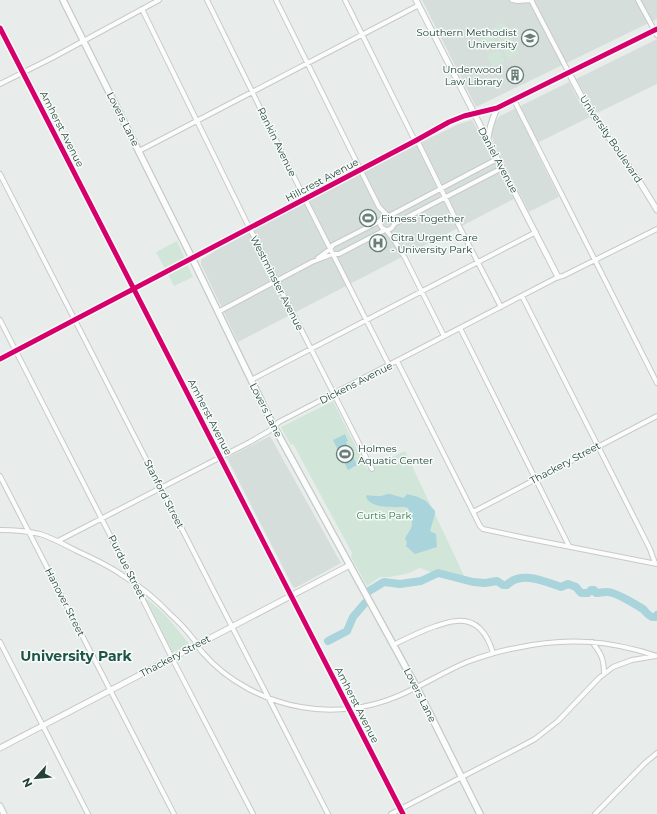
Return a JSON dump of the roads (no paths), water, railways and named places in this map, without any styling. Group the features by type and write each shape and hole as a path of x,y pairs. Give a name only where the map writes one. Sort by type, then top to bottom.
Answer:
{"main road":[{"name":"Lovers Lane","path":"63,0 192,258 274,427 417,688 480,814"}],"street":[{"path":"0,84 159,0"},
{"name":"Rankin Avenue","path":"207,0 389,365"},
{"path":"276,0 379,207 393,219 394,240"},
{"path":"345,0 500,307"},
{"name":"University Boulevard","path":"512,0 532,0 586,105 638,179 657,210"},
{"path":"638,0 656,31"},
{"path":"139,151 363,35 418,3"},
{"name":"Daniel Avenue","path":"418,3 558,277"},
{"name":"Westminster Avenue","path":"142,9 249,228 372,469"},
{"name":"Amherst Avenue","path":"0,28 403,814"},
{"name":"Hillcrest Avenue","path":"0,359 416,141 449,122 464,116 497,108 656,31"},
{"path":"514,100 657,383"},
{"path":"488,140 488,130 497,108"},
{"path":"312,262 335,244 380,220 383,216 388,216 497,159"},
{"path":"218,312 312,262 333,254 339,254 385,230 390,229 502,168"},
{"name":"Stanford Street","path":"0,174 328,814"},
{"path":"379,207 380,226 394,240 405,258 444,336"},
{"name":"Dickens Avenue","path":"58,541 269,431 280,422 444,336 558,277 595,261 657,229"},
{"path":"252,380 536,232"},
{"path":"522,296 656,563"},
{"name":"Purdue Street","path":"0,320 253,814"},
{"path":"460,328 570,546"},
{"path":"397,361 480,526 525,538 656,563"},
{"name":"Thackery Street","path":"473,512 657,416"},
{"name":"Hanover Street","path":"0,476 174,814"},
{"path":"0,530 39,534 58,541 122,574 149,594 171,615 194,640 203,654 227,675 251,690 285,704 312,709 336,710 374,705 417,688 457,667 493,653 545,642 608,643 636,649 657,656"},
{"name":"Thackery Street","path":"0,748 350,564"},
{"path":"394,645 431,628 451,622 463,621 473,624 483,631 490,643 493,653"},
{"path":"0,642 88,814"},
{"path":"592,642 602,657 604,674"},
{"path":"391,814 522,746 547,730 562,717 604,674 613,668 632,660 657,656"},
{"path":"595,814 645,763 657,753"},
{"path":"0,806 4,814"}],"water":[{"name":"Holmes Aquatic Center","path":"345,434 348,441 346,442 357,465 348,470 333,440"},
{"path":"387,494 404,498 407,494 426,501 435,511 430,531 436,534 437,547 415,554 406,546 407,542 405,539 412,525 408,508 373,504 366,497 367,495 380,496"}],"waterway":[{"path":"369,591 384,582 400,584 421,581 438,573 473,582 485,583 497,581 503,585 507,585 519,578 534,578 561,587 568,584 576,587 581,593 588,593 591,590 594,590 596,593 610,592 635,604 652,617 657,615"},
{"path":"328,641 347,631 353,617 365,603"}],"place":[{"name":"Southern Methodist University","path":"530,38"},
{"name":"Underwood Law Library","path":"515,75"},
{"name":"Fitness Together","path":"368,218"},
{"name":"Citra Urgent Care - University Park","path":"378,243"},
{"name":"Holmes Aquatic Center","path":"345,454"}],"district":[{"name":"University Park","path":"76,656"}],"park label":[{"name":"Curtis Park","path":"384,515"}]}
